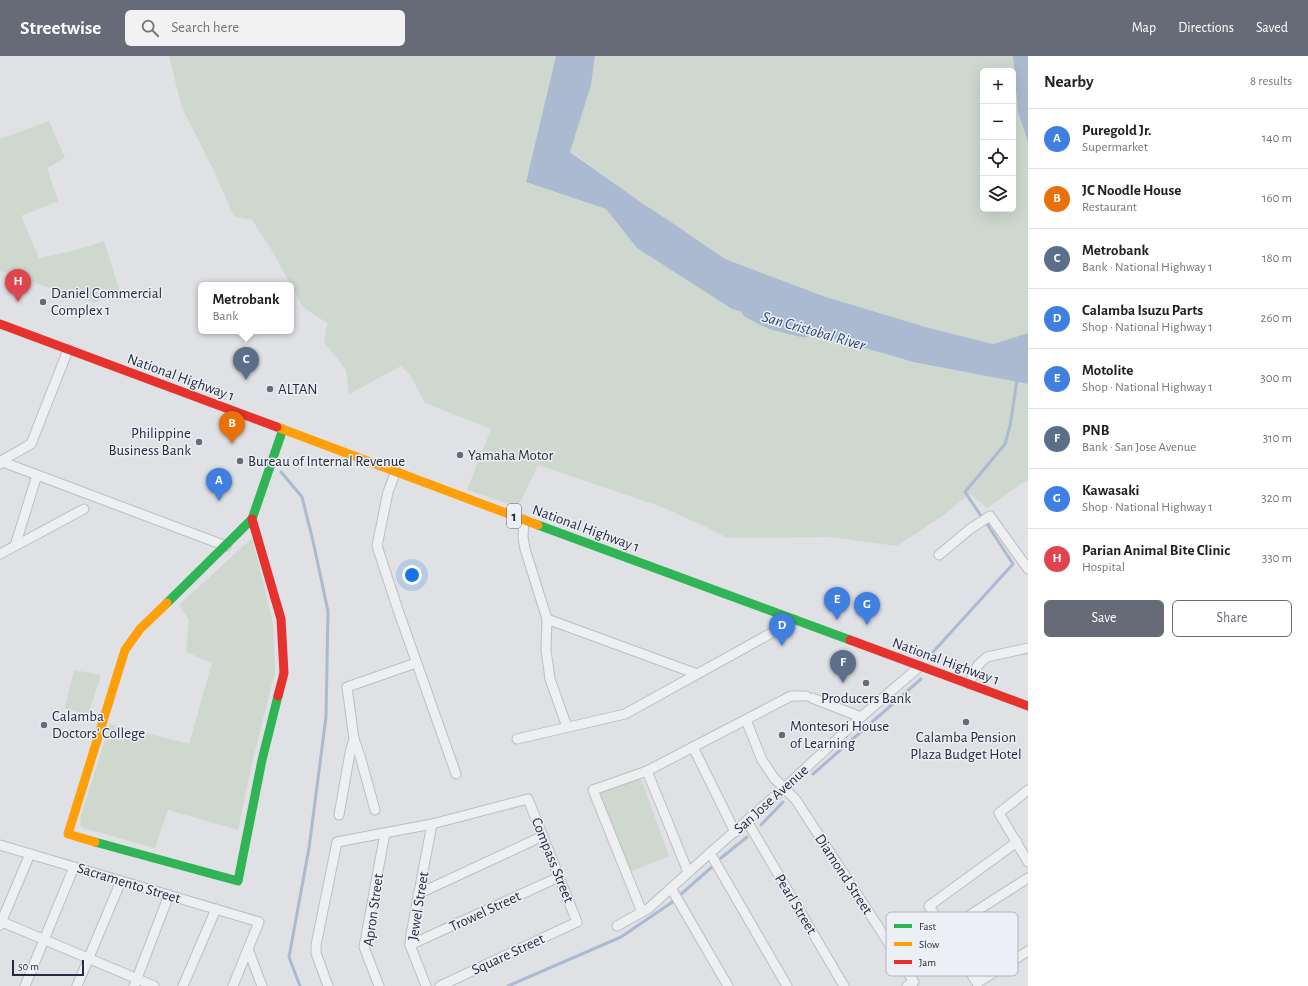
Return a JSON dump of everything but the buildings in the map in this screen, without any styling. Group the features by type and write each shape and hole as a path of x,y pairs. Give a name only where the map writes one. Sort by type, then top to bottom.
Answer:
{"main road":[{"name":"National Highway 1","path":"0,324 524,520 1028,706"},
{"path":"252,519 281,619 284,672 262,760 238,881 68,834 125,650 140,629 252,519 283,429"}],"street":[{"path":"0,462 31,444 68,350"},
{"path":"0,462 226,546"},
{"path":"396,471 388,492 377,546 416,663 456,774"},
{"path":"15,546 37,475"},
{"path":"0,554 84,509"},
{"path":"939,555 970,529 990,516 1028,569"},
{"path":"524,520 523,537 525,549 547,619 546,650 550,678 567,727"},
{"path":"547,619 697,674"},
{"path":"516,739 625,714 795,620"},
{"path":"969,684 978,665 987,658 1028,648"},
{"path":"375,810 354,738 347,687 416,663"},
{"name":"San Jose Avenue","path":"616,926 650,908 688,872 920,666"},
{"path":"642,912 593,790 647,771 791,696 809,697 861,717"},
{"name":"Diamond Street","path":"746,720 762,760 774,778 796,800 886,945"},
{"path":"338,815 354,738"},
{"path":"693,747 734,832"},
{"path":"647,771 688,872"},
{"path":"1028,790 999,813 1028,862"},
{"name":"Compass Street","path":"432,824 528,799 577,922"},
{"name":"Pearl Street","path":"747,821 844,986"},
{"path":"328,986 316,953 316,945 336,842 432,824"},
{"name":"Jewel Street","path":"426,986 410,945 418,894 432,824"},
{"name":"Apron Street","path":"379,986 364,948 385,833"},
{"path":"418,894 543,836"},
{"path":"933,912 929,906 1017,842"},
{"name":"Sacramento Street","path":"0,844 259,922 248,949"},
{"path":"710,853 787,986"},
{"path":"30,854 0,922 89,958 135,982 154,986"},
{"path":"25,986 74,867"},
{"name":"Trowel Street","path":"410,945 559,877"},
{"path":"975,912 1028,878"},
{"path":"77,986 121,881"},
{"path":"671,888 728,986"},
{"path":"135,982 169,895"},
{"path":"183,986 216,909"},
{"name":"Square Street","path":"440,986 456,983 577,922"},
{"path":"233,986 248,949"},
{"path":"248,949 262,986"},
{"path":"1018,957 1028,951"},
{"path":"973,976 977,983 988,976"}],"shaded area":[{"path":"169,56 556,56 526,182 606,209 637,248 732,309 913,362 1028,384 1028,481 1025,481 987,508 970,494 941,517 897,546 830,537 727,538 662,507 538,465 518,507 467,490 491,429 425,403 410,375 401,366 349,394 346,370 324,342 327,323 303,307 294,291 294,282 289,282 271,249 252,220 234,216 213,169 182,108"},
{"path":"595,56 1013,56 1014,68 980,68 980,212 1016,212 1016,90 1018,112 1028,142 1028,333 993,344 929,328 826,297 725,259 642,203 570,151 591,85"},
{"path":"49,121 65,158 47,168 58,201 21,216 39,258 77,250 104,241 120,292 94,303 0,271 0,139"},
{"path":"252,538 273,624 275,672 252,763 238,830 168,810 155,848 83,828 80,825 81,816 110,724 189,744 212,663 186,652 189,620 179,605"},
{"path":"74,670 101,675 88,715 65,708"},
{"path":"640,776 669,856 630,872 598,794"}],"water":[{"path":"556,56 595,56 591,85 570,152 642,203 725,259 826,297 929,328 993,344 1028,333 1028,384 913,362 732,309 637,248 606,209 526,182"},
{"path":"1013,56 1028,56 1028,142 1018,112 1016,68 1014,68"}],"waterway":[{"name":"San Cristobal River","path":"750,310 772,321 804,329"},
{"path":"981,516 965,492 1005,444 1010,426 1017,380"},
{"path":"281,472 302,497 328,611 326,717 309,848 289,957 300,986"},
{"path":"933,652 1013,564 987,524"},
{"path":"813,774 921,679"},
{"path":"761,825 783,802"},
{"path":"721,858 747,837"},
{"path":"508,986 621,937 671,903 713,866"}],"traffic: fast":[{"path":"167,603 252,519 283,429"},
{"path":"538,525 850,640"},
{"path":"95,842 238,881 262,760 278,696"}],"traffic: slow":[{"path":"277,427 538,525"},
{"path":"95,842 68,834 125,650 140,629 167,603"}],"traffic: jam":[{"path":"0,324 277,427"},
{"path":"252,519 281,619 284,673 278,696"},
{"path":"850,640 1028,706"}],"place":[{"name":"Parian Animal Bite Clinic","path":"18,302"},
{"name":"Daniel Commercial Complex 1","path":"43,302"},
{"name":"Metrobank","path":"246,380"},
{"name":"ALTAN","path":"270,389"},
{"name":"Philippine Business Bank","path":"199,442"},
{"name":"JC Noodle House","path":"232,444"},
{"name":"Yamaha Motor","path":"460,455"},
{"name":"Bureau of Internal Revenue","path":"240,461"},
{"name":"Puregold Jr.","path":"219,501"},
{"name":"Motolite","path":"837,620"},
{"name":"Kawasaki","path":"867,625"},
{"name":"Calamba Isuzu Parts","path":"782,646"},
{"name":"PNB","path":"843,683"},
{"name":"Producers Bank","path":"866,683"},
{"name":"Calamba Pension Plaza Budget Hotel","path":"966,722"},
{"name":"Calamba Doctors' College","path":"44,725"},
{"name":"Montesori House of Learning","path":"782,735"}]}
